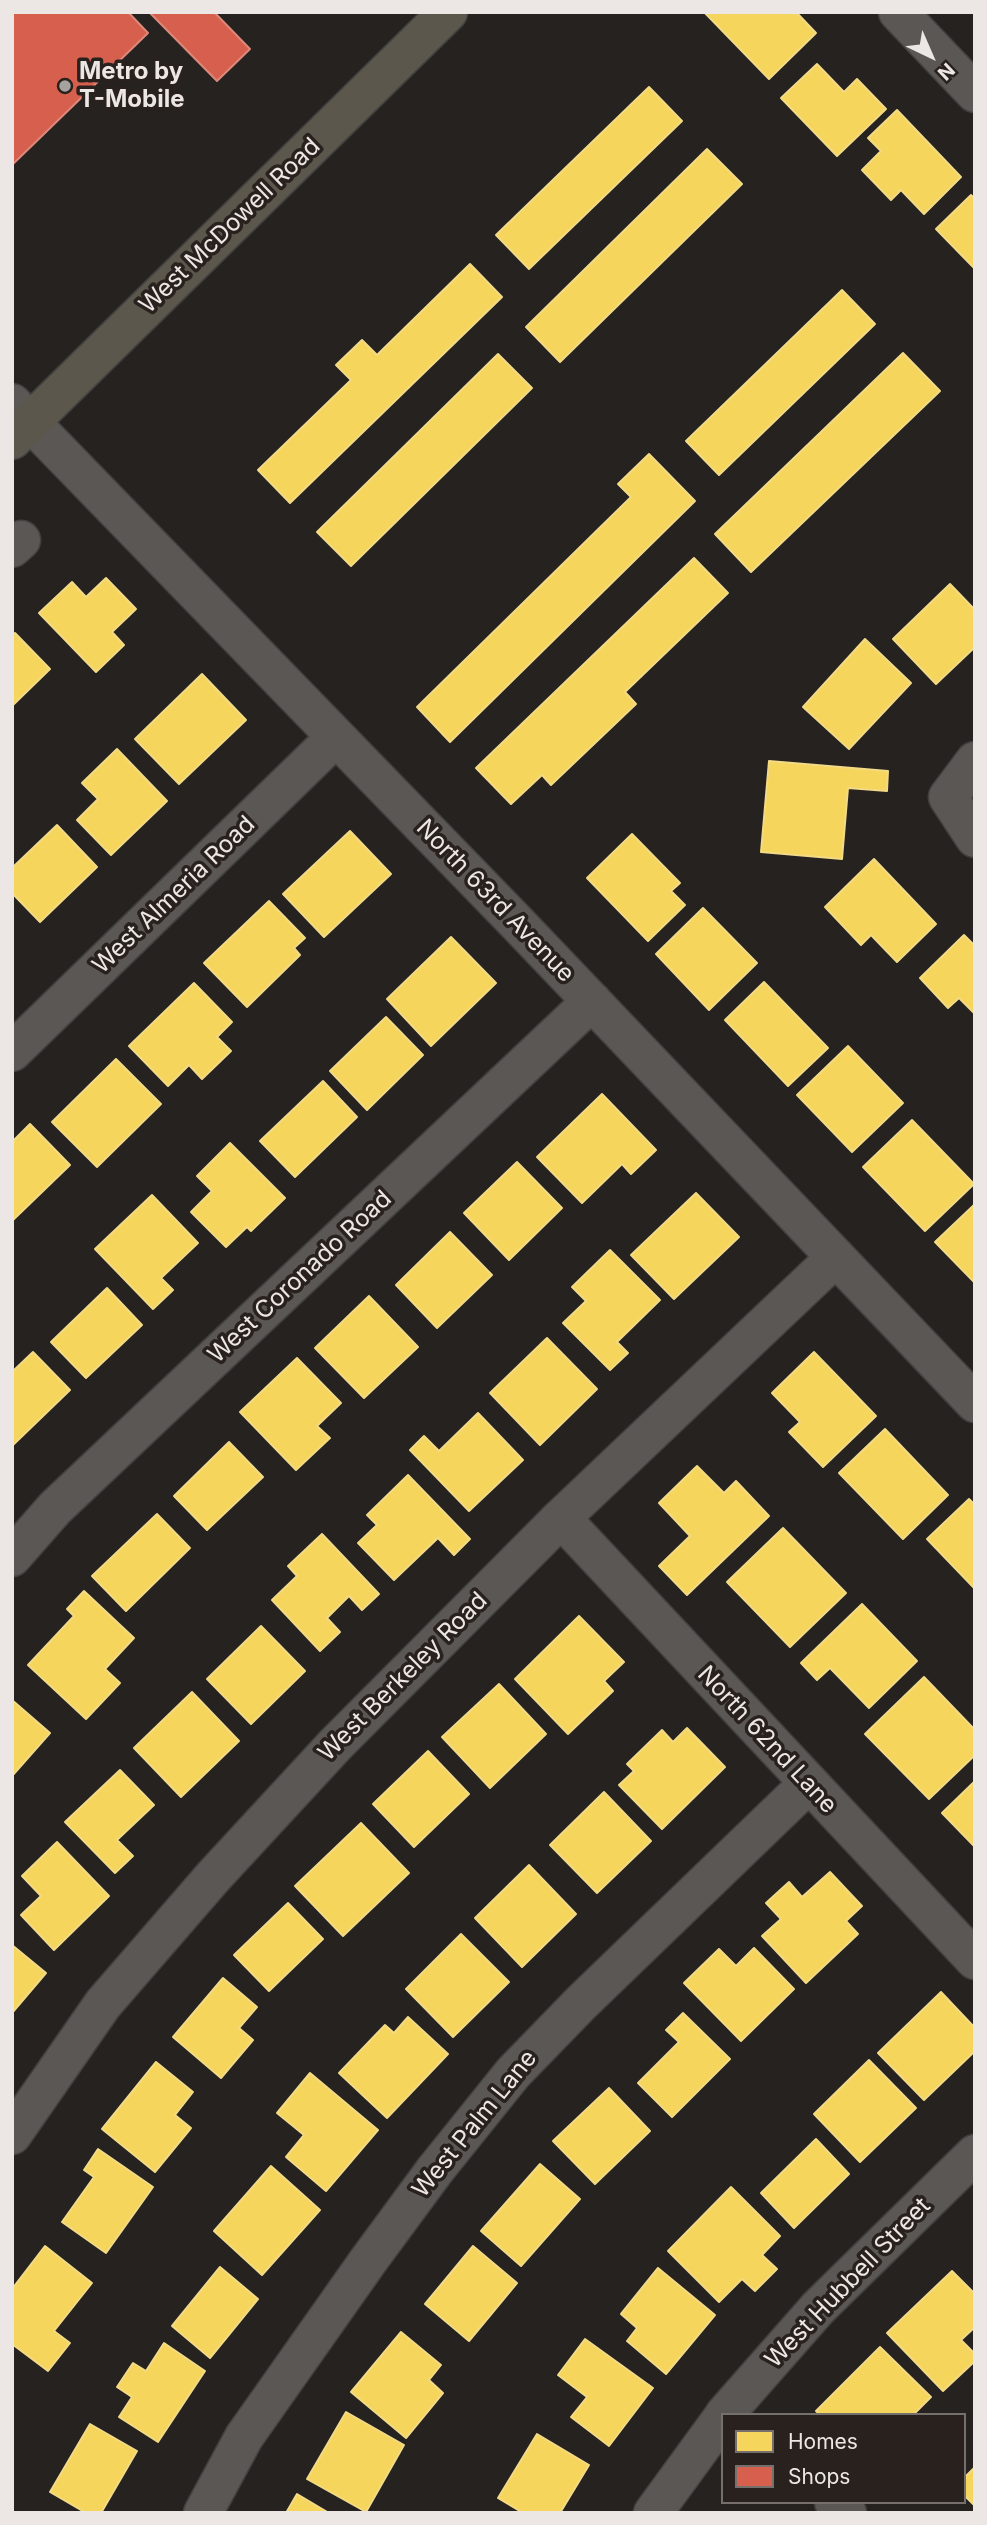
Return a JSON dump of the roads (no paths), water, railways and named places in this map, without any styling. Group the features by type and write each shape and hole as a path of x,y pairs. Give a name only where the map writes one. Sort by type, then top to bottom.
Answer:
{"main road":[{"name":"West McDowell Road","path":"18,421 447,12"}],"street":[{"path":"898,12 975,93"},
{"name":"North 63rd Avenue","path":"18,421 336,737 975,1403"},
{"name":"West Almeria Road","path":"12,1052 336,737"},
{"path":"975,761 948,797 975,838"},
{"name":"West Coronado Road","path":"12,1557 55,1508 592,1001"},
{"name":"West Berkeley Road","path":"12,2135 103,2004 213,1877 335,1745 561,1518 836,1257"},
{"name":"North 62nd Lane","path":"561,1518 975,1959"},
{"name":"West Palm Lane","path":"203,2513 244,2437 267,2404 435,2170 513,2073 581,2003 808,1784"},
{"name":"West Hubbell Street","path":"726,2413 818,2308 975,2154"},
{"name":"West Hubbell Street","path":"653,2513 721,2419"}],"place":[{"name":"Metro by T-Mobile","path":"65,86"}]}
